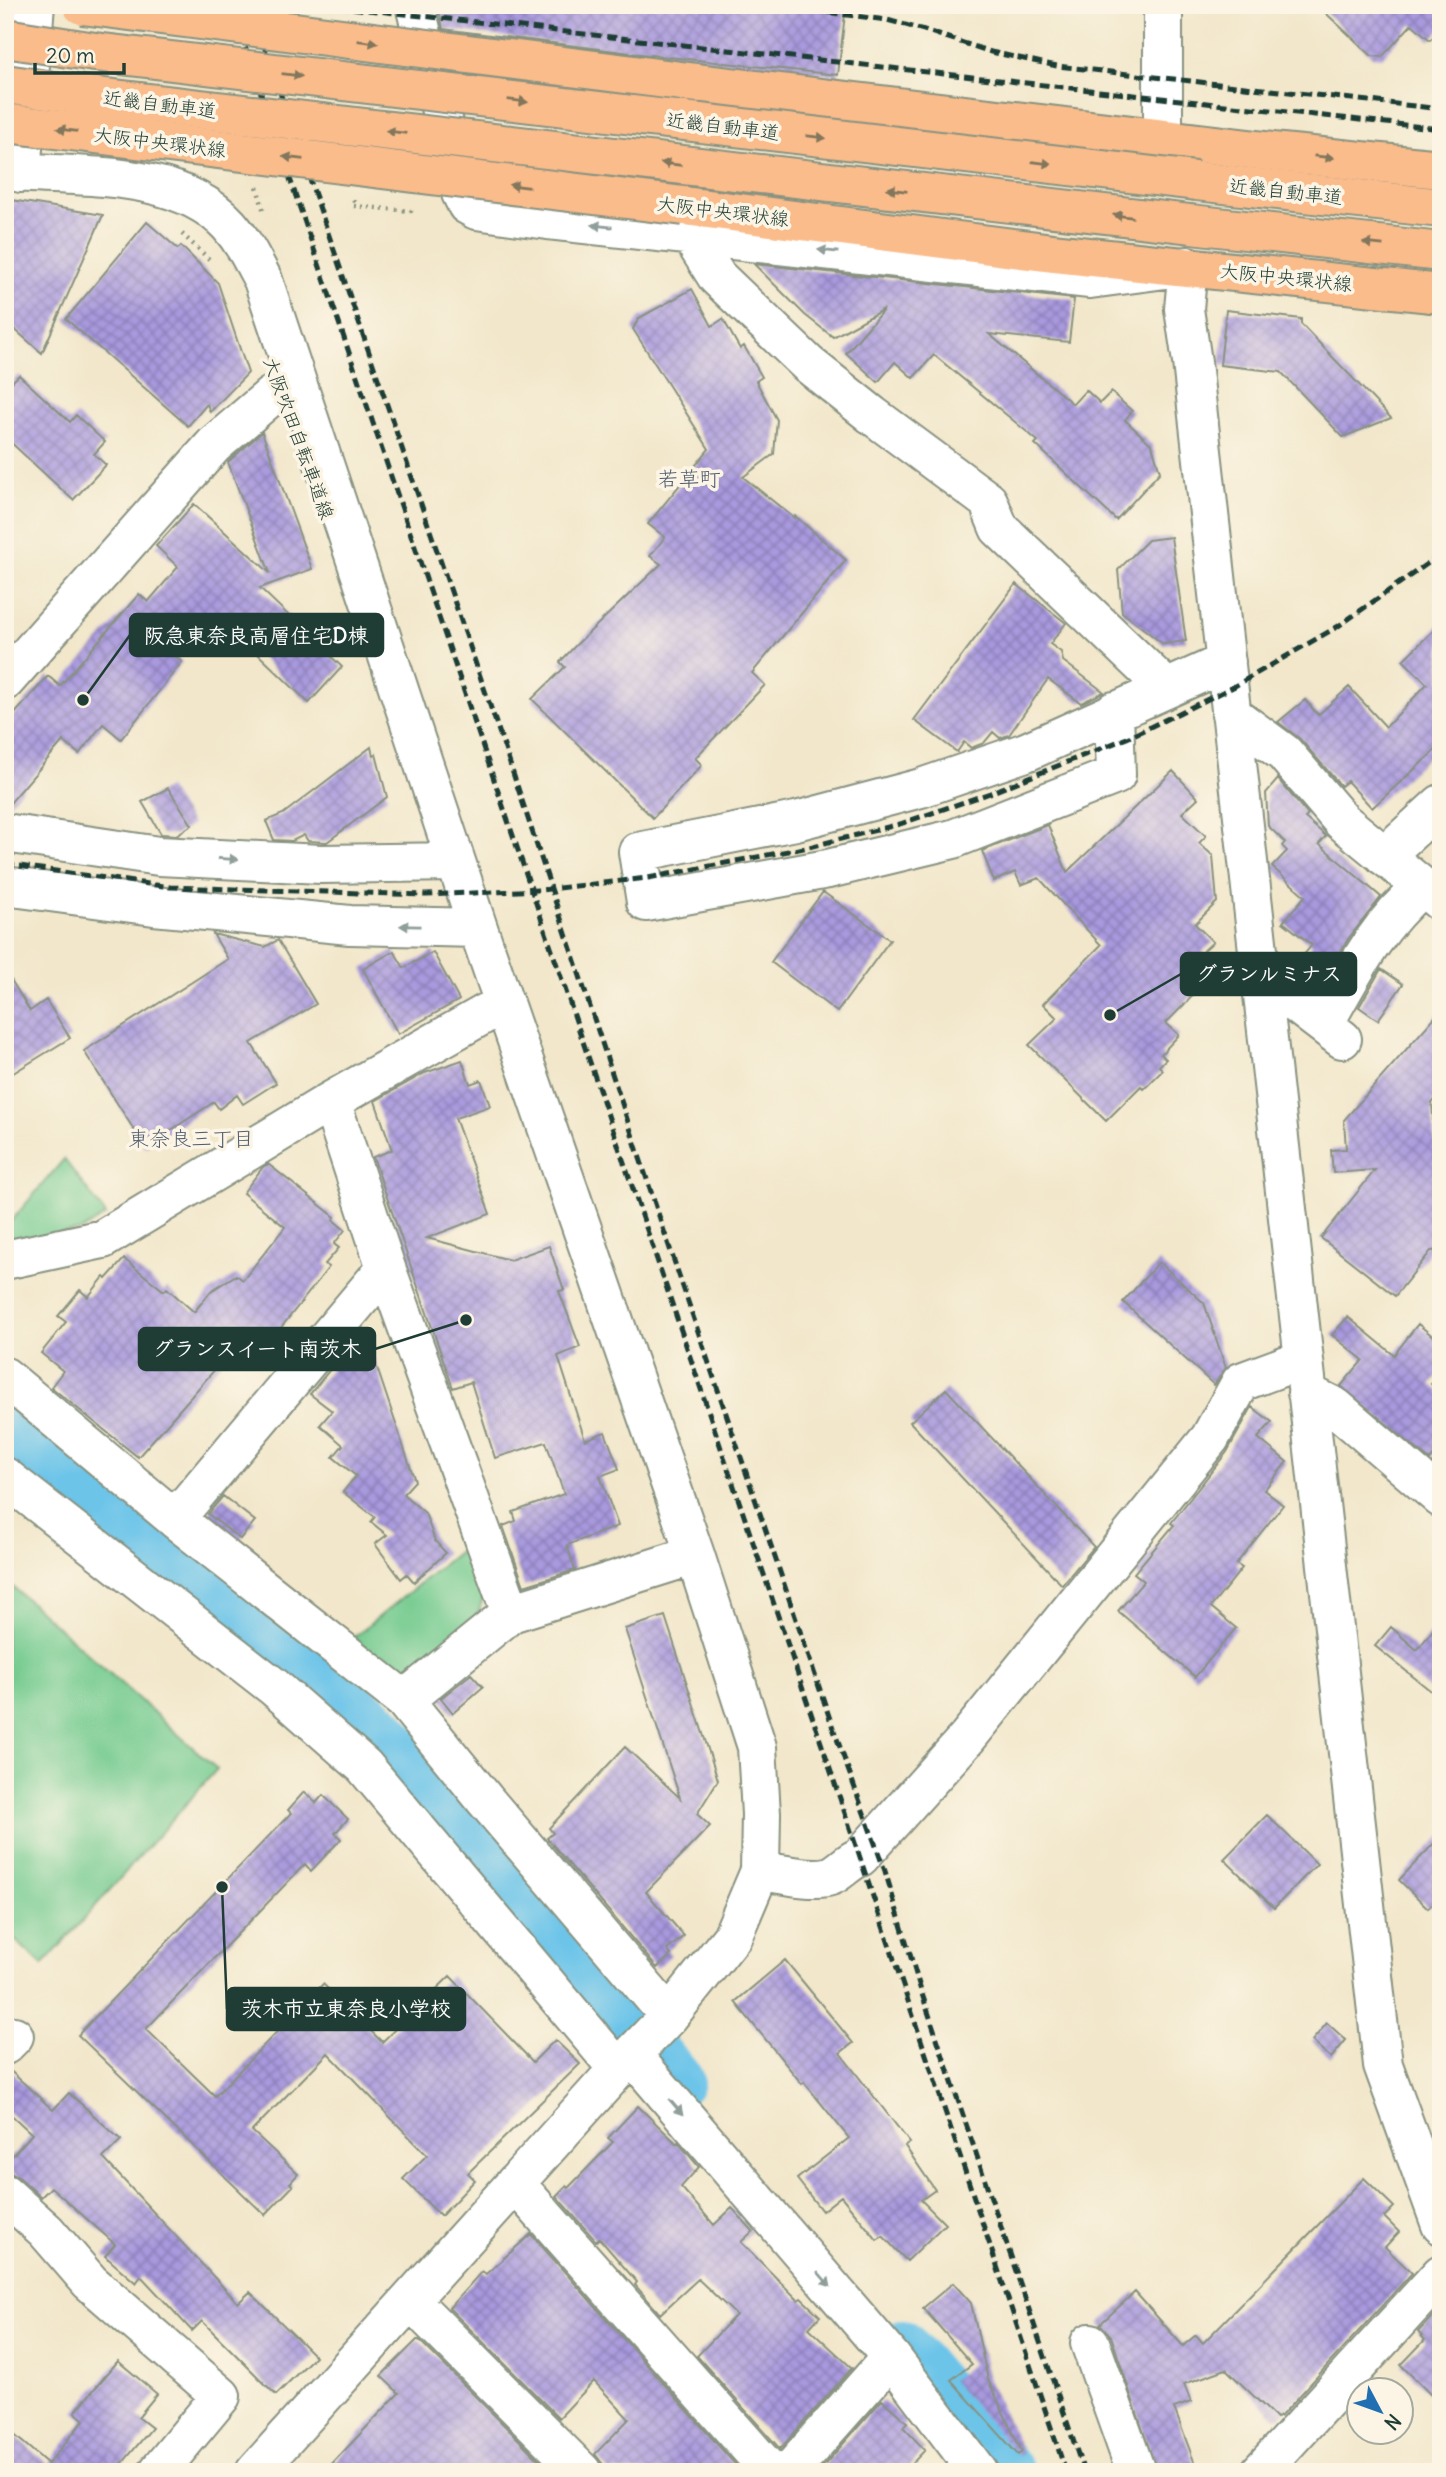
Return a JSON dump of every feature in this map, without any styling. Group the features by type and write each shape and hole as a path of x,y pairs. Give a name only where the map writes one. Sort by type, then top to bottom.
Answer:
{"main road":[{"path":"82,5 697,83 1274,152 1441,169"},
{"name":"近畿自動車道","path":"5,38 122,55 1441,208"},
{"name":"近畿自動車道","path":"5,84 89,96 1441,252"},
{"name":"大阪中央環状線","path":"5,123 687,221 1188,266 1441,294"}],"street":[{"path":"35,5 13,172 140,181 171,189 206,205 229,225 248,251 262,280 478,928 695,1555 757,1746 761,1814 760,1871 732,1937 667,2018 255,2472"},
{"path":"1163,5 1163,123"},
{"path":"1165,687 999,528 988,501 872,415 798,355 717,277 687,221 548,220 476,210 467,205 461,194 418,21 1163,123 1274,152"},
{"path":"1188,266 1184,309 1383,2065 1429,2155 1441,2225"},
{"path":"5,681 214,445 271,396 298,389"},
{"path":"1114,711 1116,775 953,839 828,869 646,902 638,852 796,821 921,788 1026,752 1165,687 1226,662"},
{"path":"1231,714 1284,753 1342,821 1414,881"},
{"path":"1262,988 1287,997 1333,1032 1356,965 1380,929 1402,904 1414,881 1441,804"},
{"path":"5,833 159,856 321,864 456,862"},
{"path":"154,906 159,856"},
{"path":"5,886 154,906 350,925 478,928"},
{"path":"5,1260 103,1239 331,1101 504,1003"},
{"path":"331,1101 386,1268 511,1613"},
{"path":"175,1519 386,1268"},
{"path":"1305,1376 1335,1407 1438,1490"},
{"path":"760,1871 829,1877 860,1857 967,1738 1210,1438 1241,1382 1305,1376"},
{"path":"5,1377 175,1519 404,1700 667,2018"},
{"path":"5,1478 274,1687 364,1766 625,2062 891,2357 978,2472"},
{"path":"404,1700 511,1613 695,1555"},
{"path":"515,2183 771,2472"},
{"path":"5,2194 46,2231 90,2282 221,2396 158,2472"},
{"path":"1260,2472 1441,2274"},
{"path":"410,2300 582,2472"},
{"path":"1090,2343 1136,2472"},
{"path":"789,2472 891,2357"}],"path":[{"path":"354,206 411,211 411,199"},
{"path":"178,229 216,265"}],"green space":[{"path":"64,1159 106,1215 82,1230 5,1243 5,1228"},
{"path":"467,1545 484,1595 476,1620 420,1670 397,1673 353,1638"},
{"path":"5,1580 217,1769 43,1965 5,1931"}],"building":[{"path":"438,5 846,5 838,75 443,29"},
{"path":"1317,5 1441,5 1441,29 1430,40 1412,24 1382,57 1372,56"},
{"path":"5,199 103,215 42,353 5,321"},
{"path":"147,222 178,249 181,246 218,283 248,373 210,412 207,404 188,426 66,319"},
{"path":"754,264 1074,299 1069,342 989,334 1073,404 1086,390 1100,403 1111,392 1132,411 1125,420 1152,445 1160,472 1116,520 1035,444 1038,441 934,355 913,378 895,362 878,382 846,353 884,309 833,337 805,315"},
{"path":"692,289 712,326 723,319 740,349 744,346 762,377 756,381 777,420 774,454 743,477 794,518 795,516 846,560 752,673 765,685 695,758 702,765 653,818 532,699 565,667 560,662 576,645 661,564 650,556 665,537 648,524 709,449 633,329 639,318"},
{"path":"1226,310 1301,319 1301,324 1391,418 1343,437 1281,372 1220,365"},
{"path":"19,375 70,422 76,415 105,442 94,454 106,465 73,500 5,437 5,389"},
{"path":"262,432 312,569 260,588 342,667 309,703 217,615 208,624 199,616 169,651 182,662 121,739 103,724 79,754 63,741 5,809 5,725 48,676 60,686 139,594 148,602 178,567 156,546 194,504 270,573 228,462"},
{"path":"1171,537 1186,641 1163,644 1122,612 1118,570 1148,540"},
{"path":"1016,584 1066,623 1050,644 1061,652 1063,661 1104,692 1081,703 1048,679 1009,735 1000,738 993,732 984,743 971,748 964,742 957,752 914,720"},
{"path":"1441,623 1441,745 1372,808 1347,781 1341,786 1300,739 1278,722 1305,700 1318,715 1349,687 1386,727 1427,684 1403,660"},
{"path":"371,747 373,756 376,754 387,797 327,842 308,841 304,835 292,841 274,840 266,821 283,814"},
{"path":"1173,771 1198,798 1182,813 1206,836 1199,843 1213,856 1217,902 1195,924 1213,942 1202,952 1219,969 1166,1023 1179,1035 1161,1054 1166,1059 1159,1066 1163,1070 1144,1089 1141,1086 1106,1121 1029,1045 1057,1018 1043,1004 1101,945 1039,878 1021,885 1015,872 994,881 982,851 1048,825 1067,872"},
{"path":"1278,779 1308,815 1305,818 1326,836 1319,844 1381,897 1348,939 1317,992 1288,974 1312,945 1283,922 1305,896 1272,867 1287,851 1282,846 1285,842 1268,826 1266,793"},
{"path":"168,788 192,825 176,835 161,834 142,802"},
{"path":"823,892 890,940 837,1012 771,962"},
{"path":"213,934 265,947 278,940 316,1004 251,1043 276,1083 243,1104 237,1095 219,1109 214,1102 145,1147 84,1051 228,959"},
{"path":"394,951 404,968 433,952 459,1000 398,1034 363,969"},
{"path":"1381,969 1403,984 1378,1020 1359,1007"},
{"path":"5,970 30,1011 46,1000 70,1038 5,1078"},
{"path":"1441,1010 1441,1093 1432,1103 1435,1144 1441,1143 1441,1250 1431,1251 1395,1296 1321,1238 1375,1170 1333,1173 1331,1150 1346,1149 1344,1120"},
{"path":"462,1060 470,1084 481,1080 490,1106 455,1118 490,1214 427,1238 510,1260 549,1246 564,1290 559,1291 580,1347 558,1356 585,1440 605,1432 619,1469 600,1476 618,1526 567,1545 575,1570 524,1586 503,1526 516,1521 513,1512 564,1494 546,1442 495,1458 471,1382 453,1388 373,1157 392,1150 375,1101 425,1073"},
{"path":"268,1164 335,1217 333,1220 345,1230 334,1244 339,1248 325,1264 329,1267 260,1354 254,1349 251,1353 238,1343 138,1457 51,1387 63,1371 41,1353 66,1322 58,1316 80,1290 88,1297 104,1277 106,1279 124,1259 164,1291 167,1288 194,1312 211,1291 236,1275 243,1280 285,1227 243,1193"},
{"path":"1159,1262 1204,1303 1226,1368 1214,1385 1123,1302"},
{"path":"1348,1317 1394,1355 1418,1324 1441,1343 1441,1372 1431,1384 1441,1393 1441,1448 1430,1460 1341,1386 1363,1360 1332,1335"},
{"path":"366,1335 415,1481 403,1494 425,1513 435,1541 446,1553 414,1582 407,1574 401,1579 375,1544 387,1535 371,1522 375,1517 343,1492 356,1476 333,1457 343,1445 320,1425 332,1411 310,1394 354,1340 359,1344"},
{"path":"946,1389 1094,1547 1062,1585 910,1422"},
{"path":"1252,1407 1272,1422 1258,1438 1287,1462 1264,1490 1283,1505 1236,1564 1242,1568 1211,1607 1236,1628 1195,1677 1118,1611 1144,1581 1134,1573 1174,1525 1171,1523 1227,1452"},
{"path":"223,1496 255,1521 240,1539 208,1514"},
{"path":"665,1616 718,1780 697,1814 710,1826 646,1892 684,1936 667,1950 671,1955 657,1968 547,1838 553,1833 549,1828 625,1747 680,1798 625,1629"},
{"path":"1441,1620 1441,1699 1375,1646 1391,1627 1417,1650"},
{"path":"471,1674 483,1687 453,1713 441,1698"},
{"path":"304,1792 316,1803 323,1795 348,1819 335,1833 341,1839 311,1871 305,1864 146,2029 215,2096 323,1984 382,2042 450,1976 533,2062 555,2040 580,2064 468,2173 475,2180 441,2216 403,2179 427,2155 328,2053 252,2131 298,2174 290,2183 293,2186 265,2215 78,2035 291,1813 288,1810"},
{"path":"1267,1815 1317,1864 1274,1908 1224,1859"},
{"path":"1441,1836 1441,1895 1428,1908 1399,1880"},
{"path":"785,1960 853,2043 840,2053 910,2143 905,2146 935,2190 921,2200 945,2224 907,2261 883,2236 877,2240 841,2196 822,2211 797,2179 849,2138 735,2002"},
{"path":"1327,2023 1346,2040 1331,2058 1312,2041"},
{"path":"5,2066 53,2110 69,2093 121,2140 103,2158 238,2303 250,2292 315,2356 276,2395 202,2321 192,2331 141,2276 136,2283 105,2256 115,2244 51,2187 41,2197 20,2178 5,2170 5,2164 32,2134 5,2109"},
{"path":"638,2106 677,2144 678,2142 699,2167 681,2187 714,2225 732,2208 753,2231 741,2242 798,2300 801,2298 820,2316 809,2328 852,2368 780,2449 697,2356 736,2315 698,2279 660,2314 599,2238 596,2241 556,2196 566,2186 568,2188 613,2142 608,2138"},
{"path":"1364,2178 1394,2207 1384,2217 1399,2232 1385,2247 1412,2273 1281,2416 1276,2418 1226,2369 1184,2384 1191,2402 1174,2408 1198,2472 1157,2472 1111,2336 1100,2324 1135,2292 1183,2346 1196,2335 1203,2343"},
{"path":"531,2234 742,2472 609,2472 595,2454 629,2419 594,2381 559,2418 449,2308 482,2271 486,2274"},
{"path":"953,2283 971,2303 988,2380 1022,2452 1018,2455 951,2380 972,2364 923,2308"},
{"path":"1441,2307 1441,2405 1401,2365 1425,2340 1418,2332"},
{"path":"417,2340 551,2472 324,2472 399,2393 381,2376"},
{"path":"118,2361 157,2394 138,2417 152,2428 115,2472 16,2472 5,2463 5,2427 48,2464 84,2420 75,2412"},
{"path":"882,2400 907,2422 903,2427 925,2450 904,2472 819,2471"}],"waterway":[{"path":"5,1429 299,1660 382,1730 678,2081"},
{"path":"902,2346 1008,2472"}],"railway":[{"path":"231,5 1066,2472"},
{"path":"250,5 506,752 667,1240 832,1725 885,1871 921,1991 1084,2472"},
{"path":"323,5 1441,129"},
{"path":"769,5 887,20 991,52 1057,66 1441,109"},
{"path":"5,864 170,887 426,895 540,890 648,878 809,847 900,824 990,793 1127,738 1233,687 1337,627 1441,554"}],"place":[{"name":"阪急東奈良高層住宅D棟","path":"83,700"},
{"name":"グランルミナス","path":"1110,1015"},
{"name":"グランスイート南茨木","path":"466,1320"},
{"name":"茨木市立東奈良小学校","path":"222,1887"}],"district":[{"name":"若草町","path":"689,478"},
{"name":"東奈良三丁目","path":"191,1138"}]}
